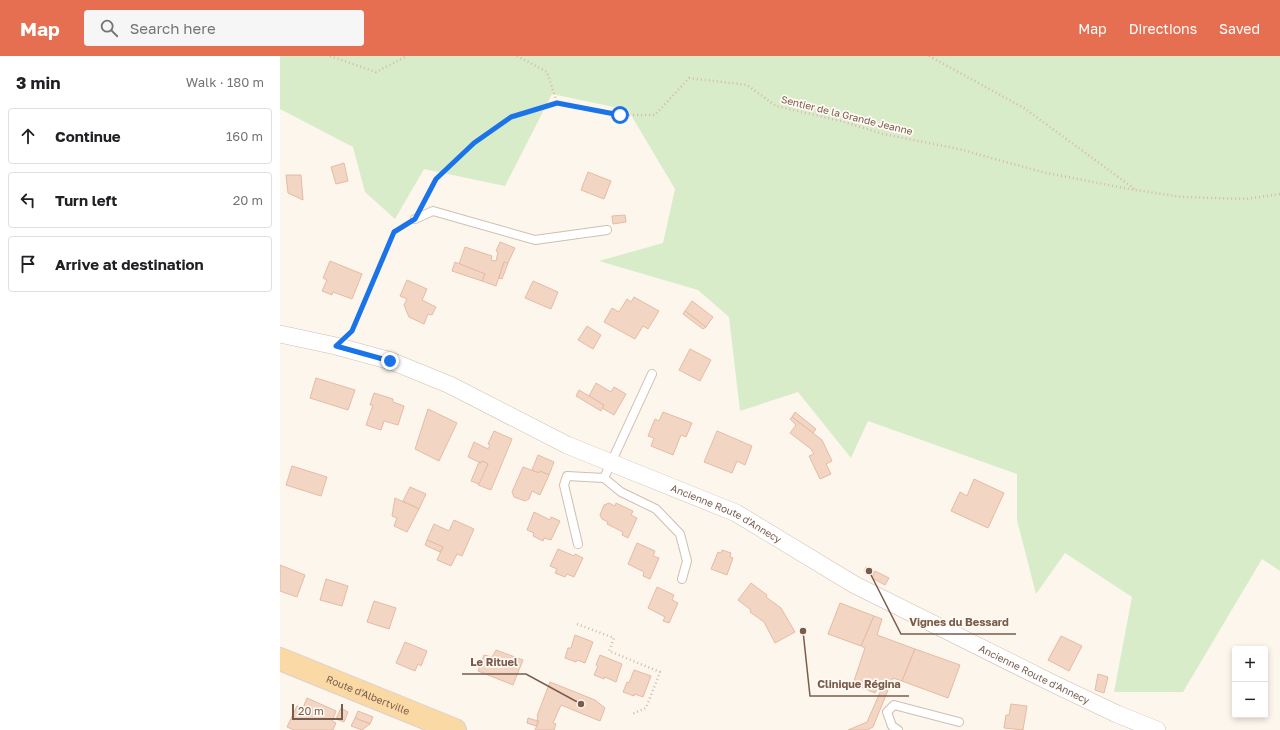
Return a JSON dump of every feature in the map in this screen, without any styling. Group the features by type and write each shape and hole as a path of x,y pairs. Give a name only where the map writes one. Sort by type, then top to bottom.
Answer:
{"main road":[{"name":"Route d'Albertville","path":"280,659 455,730"}],"street":[{"name":"Ancienne Route d'Annecy","path":"280,334 336,346 390,361 450,385 567,445 608,471 736,513 855,585 1054,684 1117,714 1157,730"}],"lane":[{"path":"415,219 432,211 535,240 606,230"},
{"path":"608,471 652,374"},
{"path":"578,544 564,485 568,476 608,471"},
{"path":"608,471 621,492 656,509 680,534 687,561 682,579"},
{"path":"898,730 892,726 887,712 894,705 959,722"}],"path":[{"path":"330,56 376,72 407,56"},
{"path":"517,56 548,72 557,103"},
{"path":"929,56 1024,108 1137,190"},
{"name":"Sentier de la Grande Jeanne","path":"415,219 436,179 474,143 511,117 557,103 620,115 655,115 689,78 747,85 776,106 841,121 883,134 959,149 1042,172 1182,197 1246,199 1280,194"},
{"path":"336,346 352,331 394,232 415,219"},
{"path":"577,624 614,638 609,651 660,672 646,708 632,714"}],"green space":[{"path":"280,56 1280,56 1280,571 1262,559 1183,692 1114,692 1132,597 1065,553 1036,594 1017,520 1017,474 868,421 851,458 798,392 740,411 729,317 698,290 599,261 663,243 675,189 628,110 552,94 505,186 424,169 395,219 365,192 353,147 280,109"}],"building":[{"path":"344,163 348,181 336,184 331,167"},
{"path":"588,172 611,181 604,199 581,190"},
{"path":"286,175 301,175 303,200 288,193"},
{"path":"625,215 626,222 613,224 612,216"},
{"path":"500,242 515,248 508,263 504,262 496,286 482,281 485,274 459,264 465,247 492,256 491,260 496,261 498,252 496,251"},
{"path":"330,261 362,274 352,299 333,292 332,295 322,291 327,280 323,278"},
{"path":"455,262 485,274 482,281 452,271"},
{"path":"504,262 508,263 502,279 499,278"},
{"path":"407,280 427,289 422,300 436,307 432,315 428,314 424,324 409,317 404,305 407,299 400,296"},
{"path":"533,281 558,292 551,309 525,298"},
{"path":"634,297 659,311 648,329 643,326 635,339 604,322 612,308 619,312 627,299 631,302"},
{"path":"692,301 713,317 706,327 685,311"},
{"path":"685,311 706,327 703,329 683,314"},
{"path":"587,326 601,335 593,349 578,340"},
{"path":"690,349 711,360 700,381 679,370"},
{"path":"316,378 355,390 348,410 310,398"},
{"path":"596,383 611,392 614,387 626,394 614,415 602,408 604,405 589,396"},
{"path":"579,390 604,405 601,411 576,396"},
{"path":"374,393 393,399 393,402 404,406 398,425 384,421 381,430 366,425 373,405 370,405"},
{"path":"428,409 457,423 439,461 415,449"},
{"path":"663,412 692,423 686,437 681,435 673,455 651,446 654,438 648,436 655,419 659,421"},
{"path":"795,412 816,429 813,433 792,417"},
{"path":"792,417 822,440 832,461 826,464 831,474 820,479 809,456 814,454 811,449 790,433 796,425 790,419"},
{"path":"494,431 512,439 491,490 478,485 488,464 482,461 481,463 468,457 474,442 488,449 490,445 488,444"},
{"path":"717,431 752,446 745,465 737,461 732,473 704,462"},
{"path":"538,455 554,462 549,475 540,471 539,473 532,470"},
{"path":"482,461 488,464 479,484 471,481 479,462 481,463"},
{"path":"292,466 327,477 321,496 286,485"},
{"path":"523,467 549,475 540,495 532,491 529,499 525,501 514,497 512,492"},
{"path":"974,479 1004,493 988,528 951,511 960,492 967,496"},
{"path":"410,487 426,494 419,509 403,501"},
{"path":"395,498 419,509 407,532 394,526 397,518 392,516"},
{"path":"609,503 615,506 616,503 633,511 631,515 637,518 628,538 622,535 623,532 607,524 608,522 602,519 600,515 604,505"},
{"path":"534,512 550,520 551,517 560,521 551,540 544,538 543,541 533,536 534,533 527,530"},
{"path":"454,520 474,529 462,556 457,554 451,566 437,560 443,547 427,540 434,524 449,531"},
{"path":"427,540 443,547 440,552 425,545"},
{"path":"637,543 655,551 653,556 659,558 650,579 643,576 644,572 628,564"},
{"path":"558,549 583,558 574,577 567,574 565,577 555,573 557,569 550,566"},
{"path":"722,550 731,553 730,557 733,558 727,575 711,569 718,552 721,553"},
{"path":"280,565 305,575 297,597 280,591"},
{"path":"866,567 874,571 871,576 864,571"},
{"path":"875,571 889,578 885,585 872,578"},
{"path":"326,579 348,586 342,606 320,600"},
{"path":"751,583 781,608 795,632 775,643 764,622 750,612 751,610 738,600"},
{"path":"657,587 674,595 672,600 678,603 669,623 663,621 665,617 648,608"},
{"path":"374,601 396,608 389,629 367,622"},
{"path":"840,603 874,616 861,646 828,634"},
{"path":"874,616 882,619 877,635 915,649 902,681 893,678 888,690 878,687 875,693 853,684 865,648 861,646"},
{"path":"575,635 593,642 585,663 577,660 576,662 565,658 568,648 571,648"},
{"path":"1061,636 1082,646 1069,671 1048,660"},
{"path":"405,642 427,651 421,666 418,664 415,671 396,663"},
{"path":"915,649 960,665 948,698 902,681"},
{"path":"496,650 523,660 513,685 478,671 484,655 492,657"},
{"path":"600,655 622,664 616,682 605,677 604,679 594,675 598,666 596,665"},
{"path":"634,670 651,676 643,697 635,694 634,696 623,692 627,682 629,683"},
{"path":"1098,674 1108,677 1104,693 1095,690"},
{"path":"550,682 595,700 605,708 600,721 561,705 553,723 556,724 554,730 535,730 539,721 537,720 537,716"},
{"path":"882,688 888,690 873,727 867,730 848,730 867,722"},
{"path":"307,698 336,711 332,721 336,723 333,730 294,730 287,727 297,706 303,708"},
{"path":"1011,704 1027,706 1023,730 1004,728 1006,715 1009,715"},
{"path":"341,708 348,712 344,722 336,719"},
{"path":"358,711 373,717 370,724 355,718"},
{"path":"355,718 370,724 362,730 351,726"},
{"path":"528,718 538,721 536,726 527,723"}],"place":[{"name":"Vignes du Bessard","path":"869,571"},
{"name":"Clinique Régina","path":"803,631"},
{"name":"Le Rituel","path":"581,704"}],"route":[{"path":"390,361 336,346 352,331 394,232 415,219 436,179 474,143 511,117 557,103 620,115"}]}
